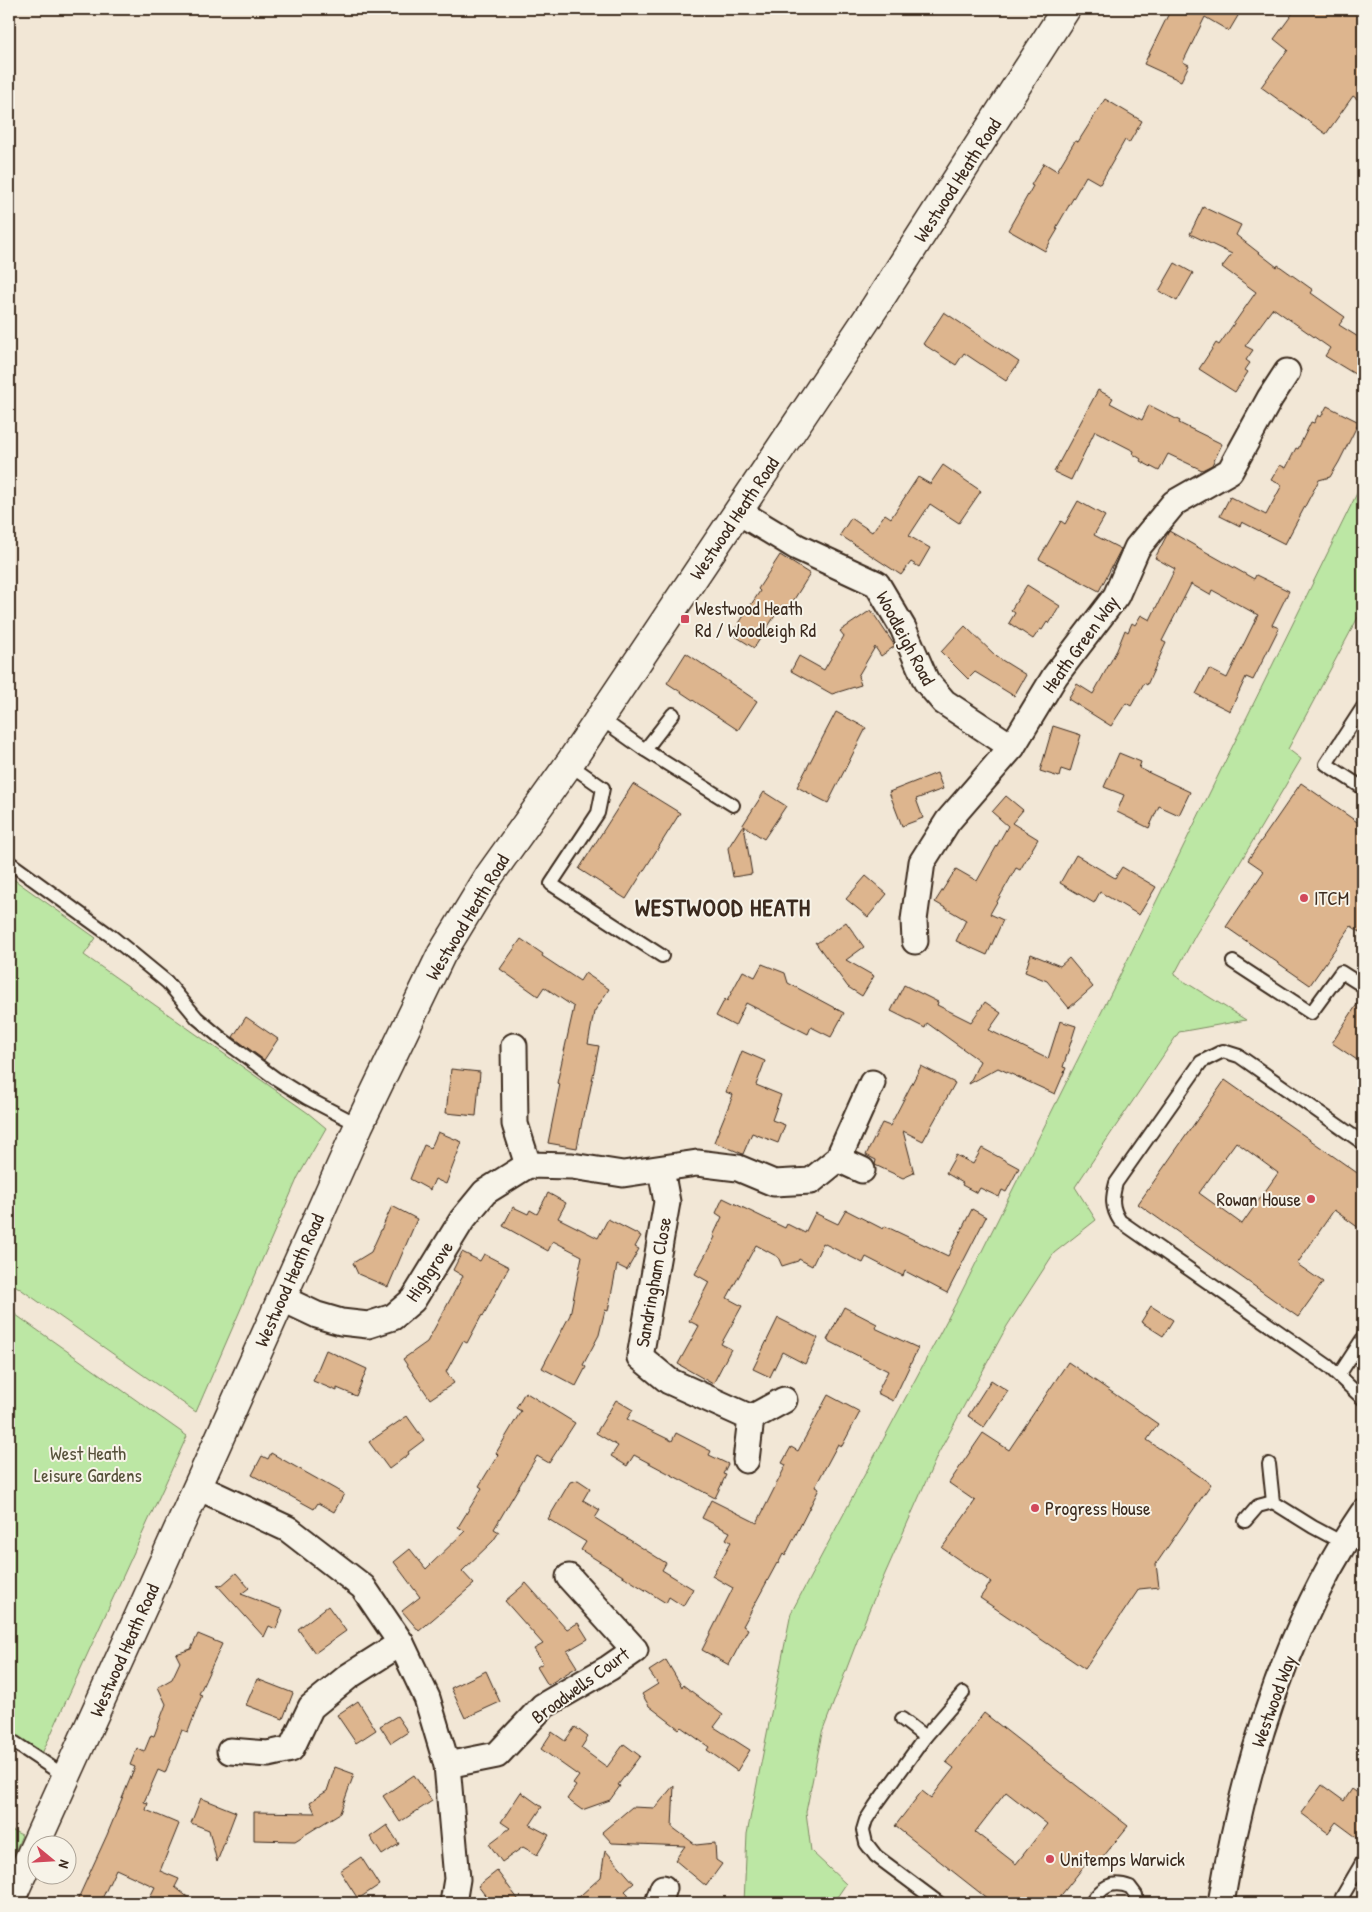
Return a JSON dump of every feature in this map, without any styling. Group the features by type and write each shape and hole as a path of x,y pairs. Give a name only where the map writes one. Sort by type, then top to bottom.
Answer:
{"street":[{"name":"Westwood Heath Road","path":"9,1903 198,1487 358,1125 441,955 490,876 569,764 881,299 1066,9"},
{"name":"Heath Green Way","path":"915,941 914,920 922,862 948,821 1012,747 1055,676 1116,596 1137,548 1174,503 1230,470 1270,398 1288,372"},
{"name":"Woodleigh Road","path":"739,512 797,547 877,584 903,628 926,681 944,702 1012,747"},
{"path":"514,1046 515,1124 528,1165 572,1166 623,1174 661,1170 697,1163 738,1168 774,1183 811,1181 838,1159 872,1083"},
{"path":"838,1159 862,1170"},
{"name":"Highgrove","path":"281,1298 317,1315 341,1322 368,1325 393,1317 413,1300 462,1220 485,1192 528,1165"},
{"name":"Sandringham Close","path":"661,1170 667,1202 640,1358 669,1381 751,1418"},
{"path":"746,1460 751,1418 784,1400"},
{"path":"198,1487 295,1534 363,1587 401,1643 427,1698 447,1765 457,1878 453,1903"},
{"name":"Westwood Way","path":"1221,1903 1231,1842 1254,1753 1272,1697 1316,1593 1343,1543 1363,1512"},
{"name":"Broadwells Court","path":"447,1765 497,1755 543,1706 609,1668 635,1650 569,1577"},
{"path":"230,1751 268,1754 291,1749 312,1707 349,1676 401,1643"}],"lane":[{"path":"1362,786 1326,764 1363,707"},
{"path":"645,750 673,714"},
{"path":"600,718 645,750 733,805"},
{"path":"569,764 603,788 598,813 551,884 662,956"},
{"path":"9,862 111,936 167,982 197,1018 222,1039 306,1098 358,1125"},
{"path":"1233,962 1311,1013 1341,972 1363,986"},
{"path":"1363,1143 1239,1056 1223,1051 1201,1062 1116,1183 1111,1201 1120,1221 1339,1375 1363,1399"},
{"path":"1339,1375 1363,1338"},
{"path":"1269,1464 1273,1502"},
{"path":"1245,1521 1258,1506 1273,1502 1313,1528 1343,1543"},
{"path":"939,1903 876,1856 866,1843 864,1836 866,1820 926,1737 963,1693"},
{"path":"902,1719 926,1737"},
{"path":"9,1739 66,1777"},
{"path":"1341,1903 1342,1897 1363,1860"},
{"path":"1091,1903 1097,1894 1110,1885 1119,1883 1130,1886 1136,1895 1136,1903"}],"green space":[{"path":"1363,481 1363,608 1288,749 1301,759 1196,934 1174,975 1246,1020 1179,1032 1075,1187 1096,1220 1054,1253 1007,1326 938,1454 869,1610 822,1733 806,1812 811,1851 846,1884 833,1903 744,1903 747,1834 791,1613 956,1303"},
{"path":"9,876 96,938 84,955 308,1113 326,1128 298,1177 196,1412 9,1281"},
{"name":"West Heath Leisure Gardens","path":"9,1310 187,1436 40,1758 9,1737"},
{"path":"9,1829 22,1835 9,1866"}],"building":[{"path":"1171,9 1242,9 1229,31 1205,17 1183,62 1189,65 1181,81 1144,64"},
{"path":"1296,9 1363,9 1363,103 1353,96 1326,134 1261,87 1288,50 1274,39"},
{"path":"1105,99 1142,121 1129,143 1125,140 1100,184 1086,176 1045,251 1008,230 1044,163 1057,171 1075,141 1078,142"},
{"path":"1203,207 1241,225 1236,235 1277,267 1278,265 1313,290 1311,293 1345,317 1339,325 1363,340 1363,379 1325,356 1330,348 1273,308 1245,346 1253,350 1246,360 1250,363 1245,370 1248,372 1235,392 1199,369 1216,343 1219,345 1256,292 1222,267 1232,254 1190,234"},
{"path":"1175,263 1193,273 1177,301 1159,291"},
{"path":"944,312 1019,362 1006,381 964,353 956,365 923,344"},
{"path":"1098,390 1113,398 1110,403 1142,420 1149,405 1180,421 1179,423 1222,444 1212,465 1202,470 1168,454 1159,471 1140,461 1141,459 1133,454 1134,451 1095,431 1071,480 1054,472"},
{"path":"1327,406 1359,422 1330,477 1319,480 1285,544 1242,522 1240,526 1220,516 1230,497 1266,515 1282,485 1271,480 1280,465 1286,468 1311,422 1314,423 1318,415 1321,417"},
{"path":"943,465 981,491 959,523 930,504 909,536 930,548 919,567 911,562 901,575 840,535 851,518 872,532 885,514 891,518 918,477 930,484"},
{"path":"1078,501 1105,516 1094,535 1121,549 1099,591 1039,559 1061,521 1065,524"},
{"path":"1169,531 1254,579 1256,575 1289,591 1272,625 1279,628 1253,680 1246,677 1230,711 1196,694 1209,669 1227,678 1258,615 1212,590 1210,595 1191,584 1162,641 1166,643 1147,685 1144,683 1131,706 1126,703 1111,726 1068,699 1077,684 1093,694 1117,650 1125,630 1128,632 1132,623 1135,625 1141,615 1150,620 1175,569 1155,558"},
{"path":"780,555 810,574 788,609 782,605 754,648 732,634 760,591 758,589"},
{"path":"1027,585 1060,606 1049,624 1047,622 1033,639 1009,623 1015,613 1011,610"},
{"path":"871,610 895,646 881,656 875,647 858,676 861,685 832,694 791,671 799,656 824,670 844,636 840,631"},
{"path":"965,626 997,657 1026,675 1014,696 975,672 968,679 941,652"},
{"path":"686,653 757,701 738,730 667,683"},
{"path":"836,712 866,728 828,803 797,787"},
{"path":"1053,726 1081,735 1070,772 1061,769 1059,777 1040,771"},
{"path":"1119,753 1141,762 1139,768 1190,792 1179,815 1159,806 1149,828 1117,812 1124,795 1104,787"},
{"path":"937,773 943,789 916,799 923,818 902,826 889,792"},
{"name":"ITCM","path":"1301,783 1363,826 1363,934 1351,926 1310,985 1226,927 1264,871 1248,860"},
{"path":"633,784 680,813 626,899 579,869"},
{"path":"764,792 786,806 764,839 744,826 752,874 733,877 728,848"},
{"path":"1006,796 1023,810 1012,823 1038,839 1020,870 1016,868 990,914 1003,920 987,955 956,941 966,920 935,902 956,869 977,881 1008,826 992,812"},
{"path":"1076,855 1115,878 1122,867 1156,887 1139,915 1100,892 1094,903 1060,883"},
{"path":"866,876 887,894 868,917 846,899"},
{"path":"846,922 864,947 846,960 874,976 862,996 848,987 815,942 817,943"},
{"path":"521,939 543,954 542,956 580,981 585,973 609,989 594,1012 588,1044 599,1046 577,1148 548,1143 560,1084 557,1083 574,1007 544,987 538,996 500,969"},
{"path":"1031,954 1060,966 1069,958 1093,987 1069,1008 1047,981 1025,972"},
{"path":"762,964 785,973 788,983 844,1013 831,1037 811,1027 808,1034 746,1003 735,1026 716,1016 725,999 727,1001 743,971 755,977"},
{"path":"904,985 938,1002 937,1005 971,1022 985,1002 1001,1013 989,1030 1048,1059 1060,1021 1076,1026 1063,1067 1066,1068 1055,1094 998,1068 969,1084 980,1061 927,1023 925,1028 891,1011"},
{"path":"1363,995 1363,1064 1332,1043"},
{"path":"246,1017 278,1039 264,1060 233,1037"},
{"path":"742,1051 765,1061 756,1085 781,1095 772,1120 785,1125 778,1143 752,1133 743,1154 714,1142 733,1095 726,1092"},
{"path":"921,1066 955,1083 923,1141 903,1131 914,1173 903,1178 875,1165 876,1160 866,1155 882,1123 890,1126"},
{"path":"451,1069 480,1072 476,1116 446,1113"},
{"name":"Rowan House","path":"1225,1080 1363,1177 1363,1231 1334,1210 1297,1264 1323,1282 1298,1317 1138,1204","holes":["1236,1142 1278,1173 1242,1224 1199,1193"]},
{"path":"438,1132 462,1142 446,1184 435,1179 430,1190 410,1179 424,1145 431,1148"},
{"path":"982,1148 1019,1168 1006,1192 1002,1190 999,1197 980,1188 977,1193 946,1173 956,1155 973,1164"},
{"path":"548,1193 566,1203 558,1218 598,1238 608,1219 641,1236 635,1247 639,1249 627,1270 617,1265 608,1311 605,1310 599,1335 583,1365 586,1367 576,1386 542,1368 570,1315 582,1256 553,1241 548,1251 503,1226 513,1207 528,1214 530,1210 537,1214"},
{"path":"723,1198 785,1228 787,1224 805,1233 815,1213 838,1224 846,1210 883,1229 885,1226 948,1256 972,1209 986,1217 947,1293 905,1271 903,1276 866,1257 863,1263 823,1243 812,1266 799,1259 782,1266 778,1257 756,1245 727,1298 742,1306 721,1344 731,1349 713,1384 678,1364 699,1326 689,1321 709,1282 695,1274 715,1237 713,1236 722,1217 716,1213"},
{"path":"392,1206 417,1219 388,1287 358,1274 353,1263 371,1252"},
{"path":"462,1252 480,1261 484,1254 509,1267 467,1343 463,1341 446,1372 454,1383 430,1399 403,1359 427,1342 463,1276 453,1270"},
{"path":"1151,1306 1173,1320 1163,1336 1141,1322"},
{"path":"844,1307 877,1324 875,1328 918,1348 893,1401 877,1393 888,1371 827,1340"},
{"path":"778,1318 818,1338 805,1364 782,1352 770,1377 753,1369"},
{"path":"326,1350 367,1369 356,1396 337,1388 337,1391 313,1381"},
{"name":"Progress House","path":"1068,1362 1158,1424 1147,1440 1211,1484 1156,1564 1159,1587 1139,1589 1085,1669 980,1598 991,1582 942,1548 975,1501 949,1483 983,1433 1009,1450"},
{"path":"991,1380 1008,1391 984,1427 968,1416"},
{"path":"525,1392 575,1423 549,1463 537,1456 494,1529 499,1532 493,1541 462,1571 474,1584 419,1631 402,1611 420,1597 394,1562 410,1549 426,1569 465,1531 458,1527 482,1488 479,1486 521,1411 516,1408"},
{"path":"828,1395 860,1412 842,1446 838,1444 815,1487 819,1489 785,1556 783,1554 777,1563 743,1626 748,1629 729,1665 702,1650 733,1588 712,1576 731,1542 726,1539 730,1532 702,1518 711,1500 757,1523 786,1465 782,1463 791,1447 798,1451"},
{"path":"616,1400 633,1410 627,1419 672,1441 676,1433 711,1451 709,1455 728,1464 723,1474 726,1475 715,1498 634,1455 627,1466 611,1456 618,1446 596,1433"},
{"path":"407,1416 424,1440 389,1469 369,1442"},
{"path":"271,1453 344,1494 334,1512 318,1503 314,1509 252,1475 262,1456 268,1459"},
{"path":"578,1480 590,1488 583,1500 600,1510 595,1518 666,1563 662,1570 693,1589 683,1606 669,1597 666,1603 581,1550 586,1542 548,1519 570,1482"},
{"path":"236,1573 249,1588 241,1594 283,1610 276,1629 269,1626 264,1637 217,1585 221,1586"},
{"path":"526,1583 567,1629 578,1623 588,1639 567,1651 577,1667 548,1685 537,1667 543,1663 534,1649 543,1644 505,1601"},
{"path":"328,1606 346,1631 315,1653 298,1629"},
{"path":"198,1634 222,1644 199,1694 202,1695 188,1732 182,1730 165,1773 158,1770 144,1802 148,1803 146,1810 179,1824 160,1871 179,1879 175,1887 195,1903 147,1903 155,1887 116,1869 100,1903 76,1903 135,1767 130,1765 137,1748 144,1752 151,1735 154,1736 166,1704 158,1687 172,1679 180,1662 176,1654 191,1649"},
{"path":"666,1660 682,1687 683,1685 723,1715 714,1727 750,1750 737,1771 707,1750 709,1747 681,1727 679,1729 649,1706 642,1694 658,1684 649,1671"},
{"path":"486,1671 500,1702 465,1718 451,1688"},
{"path":"257,1679 293,1693 283,1719 246,1705"},
{"path":"358,1701 376,1730 356,1743 337,1715"},
{"path":"984,1713 1128,1826 1099,1862 1092,1856 1055,1903 993,1903 895,1826 922,1791 931,1798 954,1768 946,1762","holes":["1006,1792 1047,1824 1016,1864 975,1832"]},
{"path":"397,1716 408,1732 391,1743 380,1726"},
{"path":"575,1727 588,1737 581,1748 607,1767 624,1744 640,1756 618,1785 620,1786 610,1800 582,1810 567,1799 576,1786 573,1784 579,1776 541,1749 552,1732 565,1741"},
{"path":"335,1767 354,1774 340,1813 295,1841 254,1840 254,1812 315,1813 310,1802 327,1791"},
{"path":"414,1775 432,1801 400,1822 383,1796"},
{"path":"674,1785 672,1827 696,1845 715,1843 716,1860 722,1864 706,1886 675,1860 685,1846 612,1843 602,1832 632,1807 655,1808"},
{"path":"1322,1785 1344,1801 1352,1789 1363,1797 1363,1842 1336,1822 1328,1833 1301,1813"},
{"path":"521,1792 542,1807 530,1825 549,1835 537,1855 523,1847 502,1862 489,1844 510,1828 501,1822"},
{"path":"201,1798 236,1812 217,1862 209,1830 191,1823"},
{"path":"387,1825 399,1844 382,1855 370,1837"},
{"path":"605,1850 634,1883 625,1891 629,1895 619,1903 572,1903 601,1877"},
{"path":"361,1857 379,1885 358,1899 340,1871"},
{"path":"497,1871 521,1903 491,1903 478,1886"}],"place":[{"name":"Westwood Heath Rd / Woodleigh Rd","path":"685,619"},
{"name":"ITCM","path":"1304,898"},
{"name":"Rowan House","path":"1311,1199"},
{"name":"Progress House","path":"1035,1508"},
{"name":"Unitemps Warwick","path":"1050,1859"}],"district":[{"name":"WESTWOOD HEATH","path":"723,908"}]}
